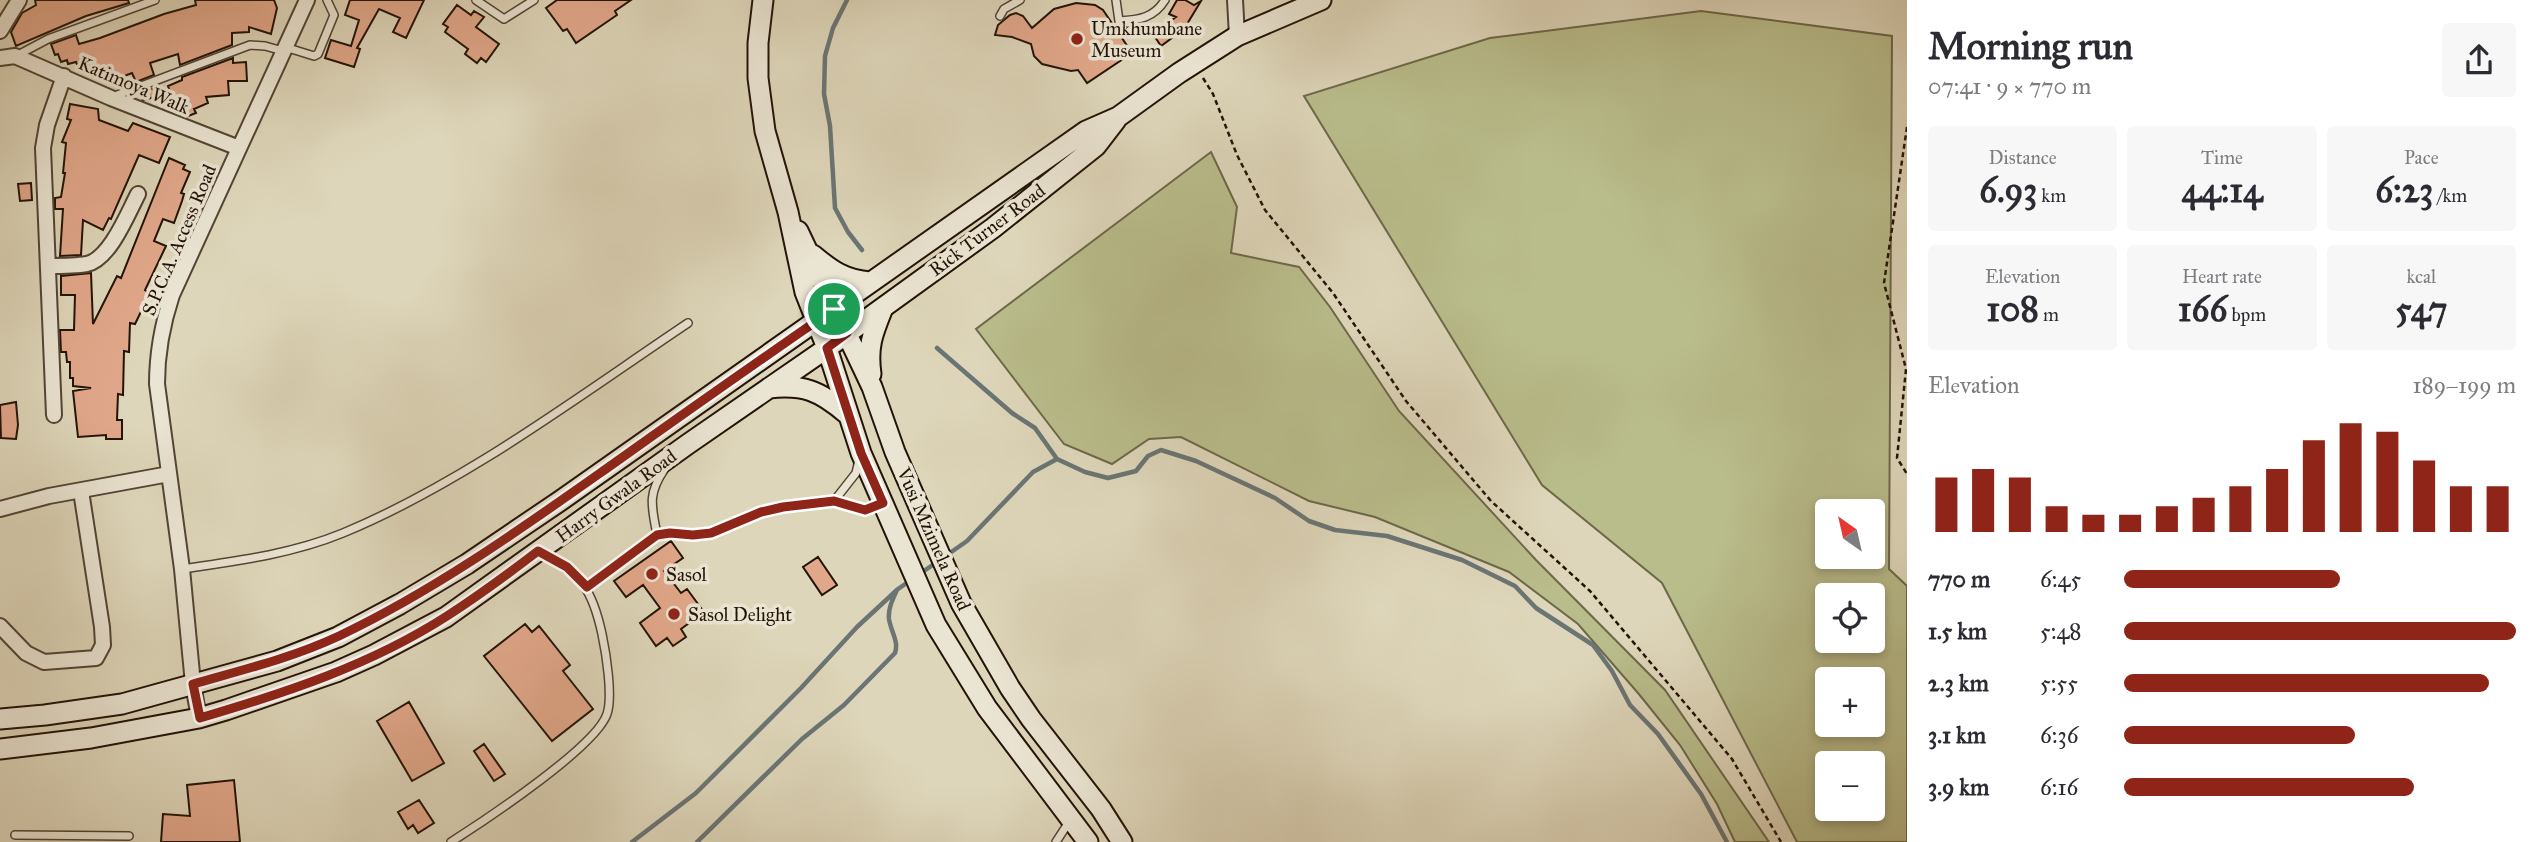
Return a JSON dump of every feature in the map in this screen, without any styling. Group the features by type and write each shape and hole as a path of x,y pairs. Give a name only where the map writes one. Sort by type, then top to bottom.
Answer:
{"main road":[{"name":"Vusi Mzimela Road","path":"763,0 758,43 760,102 805,292 827,348 861,453 936,625 987,708 1088,842"},
{"name":"Rick Turner Road","path":"834,309 1086,131 1118,117 1237,36 1321,0"},
{"name":"Rick Turner Road","path":"827,348 993,228 1096,146 1118,117"},
{"name":"Vusi Mzimela Road","path":"788,212 810,252 872,387 895,452 961,603 1010,688 1101,809 1122,842"},
{"path":"810,252 841,276 870,282"},
{"path":"872,387 868,355 883,308"},
{"name":"Harry Gwala Road","path":"0,719 122,704 277,661 338,636 400,604 467,564 834,309"},
{"name":"Harry Gwala Road","path":"0,749 91,738 200,718 308,684 374,655 446,617 827,348"},
{"path":"769,388 804,387 832,401 847,414"}],"street":[{"path":"0,31 19,0"},
{"name":"S.P.C.A. Access Road","path":"200,718 193,684 182,569 157,384 157,356 162,324 172,295 307,0"},
{"path":"1235,0 1237,36"},
{"name":"Katimoya Walk","path":"7,57 64,76 111,98 239,148"},
{"path":"54,415 43,148 47,125 64,76"},
{"path":"48,266 89,264 98,259 113,240 138,194"},
{"path":"0,509 48,496 169,474"},
{"path":"0,626 26,653 44,662 96,658 103,645 102,627 82,491"}],"lane":[{"path":"7,57 155,0"},
{"path":"111,98 250,45 314,56 318,54 334,15 327,0"},
{"path":"475,0 504,19 534,0"},
{"path":"1000,16 1004,9 1020,0"},
{"path":"1116,0 1119,21 1143,19 1159,9 1165,0"},
{"path":"182,569 265,557 341,534 418,499 688,323"},
{"path":"657,535 652,490 667,466 688,444"},
{"path":"834,501 856,473 861,453"},
{"path":"587,587 657,535 704,534 761,512 783,507 834,501 865,510 883,503"},
{"path":"451,842 491,816 580,748 601,725 607,714 609,703 604,641 587,587 567,567 538,551"},
{"path":"1056,842 1070,819"},
{"path":"15,835 78,839 130,836"}],"path":[{"path":"1195,63 1213,94 1237,155 1265,209 1333,293 1406,401 1491,501 1590,591 1608,612 1732,760 1781,842"},
{"path":"1907,127 1884,283 1906,369 1897,458 1907,474"}],"green space":[{"path":"1701,11 1892,36 1889,569 1907,586 1907,842 1797,842 1662,583 1542,485 1304,96 1490,38"},
{"path":"1211,152 1237,207 1231,253 1299,267 1330,307 1399,411 1536,560 1665,690 1769,842 1735,842 1717,804 1680,745 1638,693 1578,624 1509,572 1375,517 1309,501 1181,437 1149,439 1112,464 1064,444 976,329"}],"building":[{"path":"35,0 128,0 129,3 86,16 16,46 11,32 22,13 36,5"},
{"path":"195,0 274,0 277,8 271,34 249,27 249,32 232,33 232,45 180,65 178,54 150,63 154,75 136,82 132,73 111,81 107,69 97,73 94,63 79,69 76,62 61,62 51,44 76,35 79,44 100,38 196,5"},
{"path":"350,0 424,0 406,38 393,32 400,18 379,9 357,48 360,49 354,67 325,58 331,40 351,46 359,20 345,15"},
{"path":"557,0 631,0 615,11 617,15 576,43 567,29 563,31 546,8"},
{"path":"1177,0 1185,0 1194,5 1201,1 1184,29 1161,46 1153,34 1176,17 1169,14"},
{"name":"Umkhumbane Museum","path":"1076,3 1095,5 1103,10 1132,53 1087,83 1078,70 1071,71 1042,64 1034,56 1031,44 1012,37 995,35 998,25 1010,15 1016,13 1023,16 1032,28 1054,9"},
{"path":"457,5 471,15 474,11 484,17 476,27 499,44 486,62 481,58 477,63 465,54 468,49 445,32 448,27 443,24"},
{"path":"233,58 233,63 246,62 247,81 228,81 229,95 206,97 208,103 194,109 196,113 186,117 178,114 168,86 182,80 182,77"},
{"path":"159,86 162,95 143,100 140,93"},
{"path":"70,104 98,109 99,120 128,131 133,123 170,137 159,163 139,155 111,219 109,218 103,230 83,220 81,255 60,256 63,209 55,209 55,198 61,197 65,173 66,143 62,142 71,120 67,119"},
{"path":"169,158 185,165 183,169 190,172 181,193 184,194 174,223 163,219 154,241 166,246 145,290 150,293 135,324 130,323 129,352 124,351 123,395 118,394 117,420 122,420 122,439 106,439 106,435 78,437 73,391 91,388 73,386 70,362 67,362 66,352 61,352 60,330 74,330 75,295 61,295 61,276 91,273 93,324 117,276 121,278"},
{"path":"31,183 32,200 20,201 18,184"},
{"path":"16,402 16,439 1,438 0,405"},
{"path":"671,541 683,558 664,571 681,593 687,589 704,612 681,629 686,637 673,646 667,638 656,646 640,623 660,608 643,585 626,597 614,581"},
{"path":"818,557 837,585 822,595 803,567"},
{"path":"525,624 532,632 539,626 570,665 563,671 593,709 552,741 484,656"},
{"path":"409,702 444,763 412,781 377,721"},
{"path":"484,744 505,774 494,781 474,751"},
{"path":"234,780 240,842 161,842 163,814 190,816 187,785"},
{"path":"419,800 434,823 418,833 413,825 408,829 398,812"}],"waterway":[{"path":"847,0 833,28 825,56 824,94 830,126 835,208 862,250"},
{"path":"937,348 1012,413 1035,428 1057,459"},
{"path":"947,555 967,541 1033,472 1057,459 1085,472 1108,478 1136,471 1148,456 1161,450 1196,461 1275,498 1309,521 1335,530 1387,536 1462,560 1515,586 1536,608 1593,645 1612,671 1630,705 1658,734 1701,794 1727,842"},
{"path":"921,573 937,562"},
{"path":"632,842 696,793 801,688 857,627 911,580"},
{"path":"697,842 802,739 844,705 895,653 889,615 896,592"}],"place":[{"name":"Umkhumbane Museum","path":"1077,39"},
{"name":"Sasol","path":"652,574"},
{"name":"Sasol Delight","path":"674,614"}],"route":[{"path":"834,309 847,333 827,348 861,453 883,503 865,510 834,501 783,507 747,517 711,533 657,535 587,587 567,567 538,551 446,617 374,655 308,684 200,718 193,684 277,661 338,636 400,604 467,564 561,501 834,309"}]}
